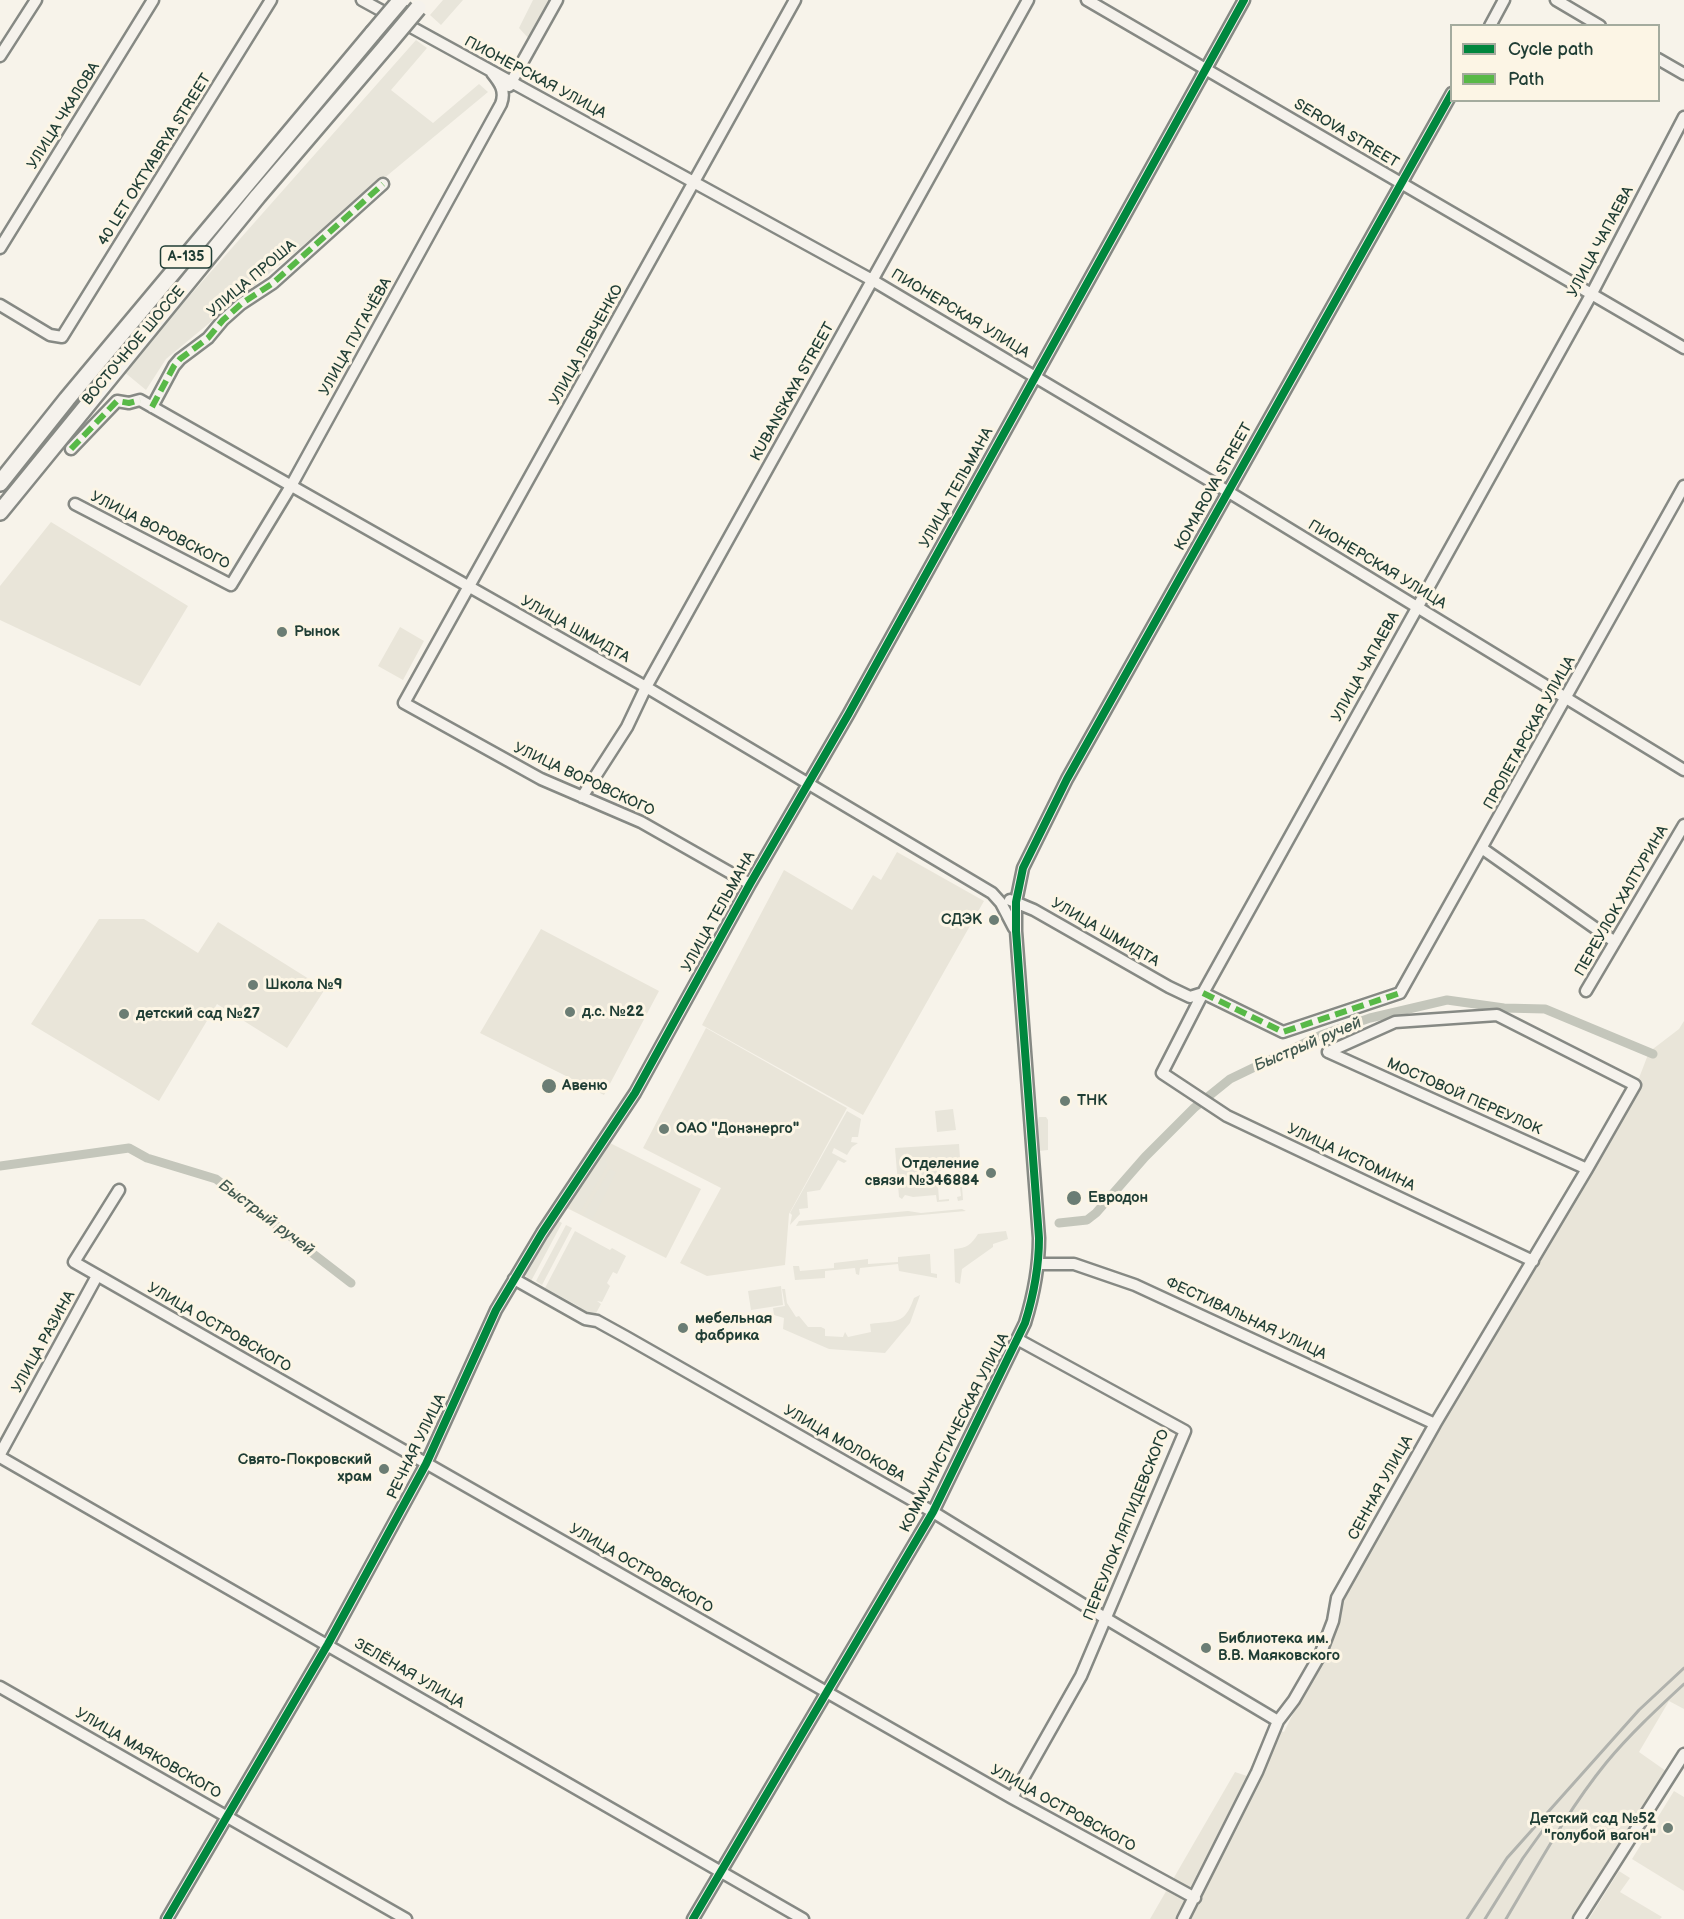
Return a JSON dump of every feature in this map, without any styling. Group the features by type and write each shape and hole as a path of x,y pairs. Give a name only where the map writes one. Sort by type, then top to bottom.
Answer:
{"highway":[{"name":"ВОСТОЧНОЕ ШОССЕ","path":"0,483 67,399 401,0"},
{"name":"ВОСТОЧНОЕ ШОССЕ","path":"0,512 243,214 422,4"}],"street":[{"path":"0,56 36,0"},
{"name":"УЛИЦА ЧКАЛОВА","path":"0,248 153,0"},
{"name":"40 LET OKTYABRYA STREET","path":"0,305 50,335 62,337 64,335 271,0"},
{"name":"ПИОНЕРСКАЯ УЛИЦА","path":"362,0 872,280 1227,491 1684,770"},
{"name":"УЛИЦА ПУГАЧЁВА","path":"231,585 291,486 557,0"},
{"name":"УЛИЦА ЛЕВЧЕНКО","path":"404,703 795,0"},
{"name":"KUBANSKAYA STREET","path":"582,797 627,727 646,687 1028,0"},
{"name":"SEROVA STREET","path":"1087,0 1684,348"},
{"name":"УЛИЦА ТЕЛЬМАНА","path":"692,989 848,715 1244,0"},
{"path":"1491,24 1504,0"},
{"path":"1556,0 1597,24"},
{"path":"1660,60 1684,74"},
{"path":"492,72 502,89 502,100"},
{"name":"KOMAROVA STREET","path":"1016,902 1023,868 1049,813 1227,491 1450,96"},
{"name":"УЛИЦА ЧАПАЕВА","path":"1162,1073 1203,993 1591,295 1684,117"},
{"name":"УЛИЦА ПРОША","path":"152,407 180,359 208,338 223,320 242,304 273,283 383,184"},
{"name":"УЛИЦА ШМИДТА","path":"71,449 117,401 129,403 140,400 646,687 992,893 1034,910 1169,987 1191,997 1203,993 1283,1032 1400,993"},
{"name":"ПРОЛЕТАРСКАЯ УЛИЦА","path":"1400,993 1483,849 1684,486"},
{"name":"УЛИЦА ВОРОВСКОГО","path":"75,504 231,585"},
{"name":"УЛИЦА ВОРОВСКОГО","path":"404,703 541,779 641,822 750,884"},
{"name":"ПЕРЕУЛОК ХАЛТУРИНА","path":"1586,992 1684,825"},
{"path":"1483,849 1615,942"},
{"name":"УЛИЦА ШМИДТА","path":"992,893 1001,903 1016,931"},
{"name":"КОММУНИСТИЧЕСКАЯ УЛИЦА","path":"693,1919 933,1512 1017,1339 1030,1305 1039,1264 1038,1224 1016,931 1016,902"},
{"name":"РЕЧНАЯ УЛИЦА","path":"168,1919 328,1644 426,1464 481,1342 514,1279 627,1107 692,989"},
{"name":"СЕННАЯ УЛИЦА","path":"1183,1919 1257,1772 1278,1720 1294,1700 1320,1655 1333,1621 1336,1598 1435,1424 1635,1085 1497,1015 1395,1022 1328,1052"},
{"name":"МОСТОВОЙ ПЕРЕУЛОК","path":"1328,1052 1587,1169"},
{"name":"УЛИЦА ИСТОМИНА","path":"1162,1073 1227,1116 1533,1261"},
{"name":"УЛИЦА ОСТРОВСКОГО","path":"119,1190 74,1262 1011,1798 1195,1899"},
{"name":"ФЕСТИВАЛЬНАЯ УЛИЦА","path":"1039,1264 1074,1264 1135,1285 1435,1424"},
{"name":"УЛИЦА РАЗИНА","path":"0,1455 97,1276"},
{"name":"УЛИЦА МОЛОКОВА","path":"514,1279 585,1319 597,1321 626,1337 933,1512 1105,1618 1278,1720"},
{"name":"ПЕРЕУЛОК ЛЯПИДЕВСКОГО","path":"1011,1798 1081,1676 1185,1431 1017,1339"},
{"name":"ЗЕЛЁНАЯ УЛИЦА","path":"0,1455 803,1919"},
{"name":"УЛИЦА МАЯКОВСКОГО","path":"0,1687 406,1919"},
{"path":"1579,1919 1684,1754"}],"shaded area":[{"path":"443,0 463,0 441,25 430,15"},
{"path":"533,0 552,0 531,41 519,28"},
{"path":"416,40 427,48 391,90 433,123 479,84 488,92 166,359 146,390 123,371"},
{"path":"51,522 188,606 140,686 0,620 0,586"},
{"path":"400,627 424,641 403,680 378,666"},
{"path":"897,852 984,901 863,1115 702,1025 784,870 852,910 873,875 881,880"},
{"name":"детский сад №27","path":"99,919 144,919 198,953 218,922 325,989 287,1048 217,1004 159,1101 31,1024"},
{"name":"д.с. №22","path":"541,929 659,991 604,1095 480,1033"},
{"path":"1684,1021 1684,1709 1669,1701 1639,1752 1666,1771 1574,1919 1150,1919 1235,1772 1250,1777 1274,1728 1284,1732 1341,1617 1344,1593 1590,1171 1634,1091 1649,1052 1679,1029"},
{"name":"ОАО \"Донэнерго\"","path":"706,1028 847,1108 789,1214 785,1265 707,1276 680,1263 721,1188 643,1148"},
{"path":"953,1109 956,1130 937,1132 935,1111"},
{"path":"847,1111 861,1119 858,1137 852,1137 851,1142 858,1143 847,1155 834,1148 832,1153 847,1161 844,1163 838,1160 820,1190 807,1192 808,1208 799,1209 800,1214 790,1225 792,1215 790,1213"},
{"path":"1039,1117 1046,1117 1048,1120 1048,1150 1039,1151 1036,1126"},
{"path":"610,1143 701,1189 666,1258 563,1206"},
{"path":"959,1144 963,1200 958,1201 957,1197 961,1196 958,1169 937,1171 939,1200 949,1199 949,1201 937,1202 936,1195 913,1197 905,1195 902,1199 899,1197 895,1148"},
{"path":"605,1155 607,1166 580,1212 573,1209 572,1201"},
{"path":"610,1169 616,1172 592,1220 583,1215"},
{"path":"962,1209 966,1211 796,1226 799,1221 908,1211 921,1213"},
{"path":"557,1220 562,1223 530,1283 524,1272"},
{"path":"566,1225 572,1228 542,1285 536,1281"},
{"path":"575,1231 626,1256 617,1274 613,1272 607,1283 610,1286 602,1302 597,1301 601,1304 592,1316 545,1288"},
{"path":"1006,1231 1008,1239 993,1244 993,1247 962,1269 960,1284 955,1282 954,1249 968,1245 978,1234"},
{"path":"930,1254 931,1273 937,1274 937,1278 899,1271 898,1264 860,1268 859,1275 856,1274 855,1268 825,1271 825,1278 795,1280 793,1266 799,1266 800,1271 834,1268 834,1263 868,1259 868,1264 898,1262 898,1257"},
{"path":"781,1286 783,1305 751,1310 748,1291"},
{"path":"782,1289 785,1289 787,1303 796,1317 799,1316 808,1327 825,1329 825,1336 843,1337 845,1332 848,1337 871,1332 870,1324 898,1320 907,1313 914,1298 920,1295 910,1323 885,1353 829,1349 783,1329 784,1318 774,1315 773,1308 785,1306"},
{"name":"Детский сад №52 \"голубой вагон\"","path":"1674,1791 1684,1797 1684,1891 1632,1859"},
{"path":"1619,1871 1630,1878 1620,1892 1662,1917 1660,1919 1589,1919"}],"waterway":[{"name":"Быстрый ручей","path":"1059,1223 1087,1220 1096,1213 1145,1157 1194,1108 1230,1079 1321,1035 1370,1018 1447,1000 1504,1008 1545,1009 1653,1054"},
{"name":"Быстрый ручей","path":"0,1166 129,1148 147,1158 216,1179 351,1283"}],"railway":[{"path":"1467,1919 1507,1858 1639,1710 1684,1668"},
{"path":"1506,1919 1553,1840 1592,1781 1624,1742 1684,1684"},
{"path":"1485,1919 1523,1858 1551,1819"}],"marked path":[{"path":"152,407 180,359 208,338 241,304 273,283 383,184"},
{"path":"71,449 117,401 129,403 140,400"},
{"path":"1203,993 1283,1032 1400,993"}],"cycle path":[{"path":"167,1919 328,1644 426,1464 496,1310 542,1233 635,1093 750,884 848,715 1244,0"},
{"path":"693,1919 933,1512 1025,1323 1035,1281 1039,1238 1016,931 1016,902 1023,868 1067,779 1450,97"}],"place":[{"name":"Рынок","path":"282,632"},
{"name":"СДЭК","path":"994,920"},
{"name":"Школа №9","path":"253,985"},
{"name":"д.с. №22","path":"570,1012"},
{"name":"детский сад №27","path":"124,1014"},
{"name":"Авеню","path":"549,1086"},
{"name":"ТНК","path":"1065,1101"},
{"name":"ОАО \"Донэнерго\"","path":"664,1129"},
{"name":"Отделение связи №346884","path":"991,1173"},
{"name":"Евродон","path":"1074,1198"},
{"name":"мебельная фабрика","path":"683,1328"},
{"name":"Свято-Покровский храм","path":"384,1469"},
{"name":"Библиотека им. В.В. Маяковского","path":"1206,1648"},
{"name":"Детский сад №52 \"голубой вагон\"","path":"1668,1828"}]}
